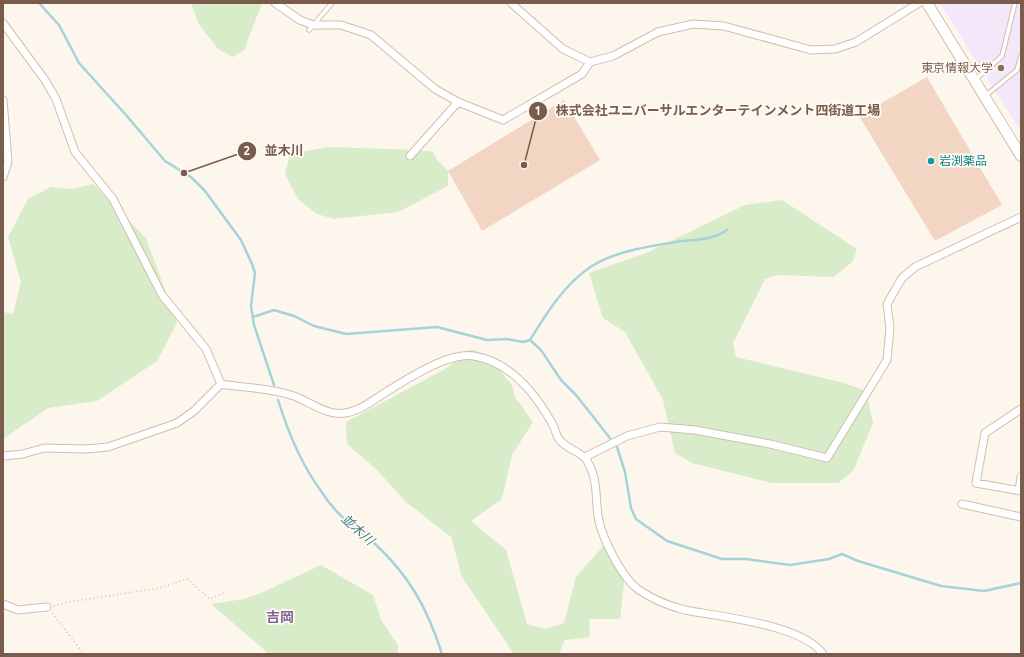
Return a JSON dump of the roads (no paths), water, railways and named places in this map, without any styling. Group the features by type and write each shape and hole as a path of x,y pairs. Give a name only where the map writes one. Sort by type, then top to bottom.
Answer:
{"street":[{"path":"275,3 311,27 341,26 371,35 435,89 458,102 503,120 582,74 590,62"},
{"path":"511,3 564,49 590,62 613,56 645,37 658,32 693,24 724,26 811,50 835,49 856,42 919,3"},
{"path":"926,3 1021,156"},
{"path":"3,23 56,99 75,152 113,199 162,295 206,349 221,384"},
{"path":"3,100 5,149 8,162 3,177"},
{"path":"410,156 458,102"},
{"path":"585,457 627,436 660,427 695,430 770,444 827,458 887,360 890,328 887,304 902,278 915,267 1021,216"},
{"path":"221,384 257,388 293,396 334,414 344,414 357,410 390,389 445,360 466,355 486,358 517,375 554,426 557,437 562,443 585,457 593,475 598,516 606,543 625,575 636,588 650,598 683,610 760,623 792,634 815,645 823,654"},
{"path":"3,456 23,454 44,448 86,449 108,447 177,422 194,411 221,384"},
{"path":"1021,408 985,433 976,483 1020,491 1021,477"},
{"path":"962,504 1021,517"},
{"path":"3,604 18,610 47,607"}],"lane":[{"path":"311,27 332,3"},
{"path":"974,80 1002,56 1015,3"},
{"path":"985,97 1017,70 1021,56"}],"waterway":[{"name":"並木川","path":"39,3 59,25 79,63 165,161 191,177 205,191 241,240 255,273 251,306 254,325 274,385"},
{"path":"253,317 274,310 294,316 314,326 346,334 437,327 487,340 507,339 523,342 530,340 557,300 573,281 582,273 601,261 621,253 643,248 709,238 721,234 727,230"},
{"path":"530,340 541,350 561,380 576,395 617,447 625,472 631,508 636,519 667,541 722,559 746,559 790,565 829,559 842,554 858,561 941,586 984,591 1021,583"},
{"name":"並木川","path":"278,400 296,447 314,481 337,512 386,554 407,580 430,621 442,654"}],"place":[{"name":"東京情報大学","path":"1001,68"},
{"name":"岩渕薬品","path":"931,161"},
{"name":"株式会社ユニバーサルエンターテインメント四街道工場","path":"524,165"},
{"name":"並木川","path":"184,173"}],"district":[{"name":"吉岡","path":"280,617"}]}
